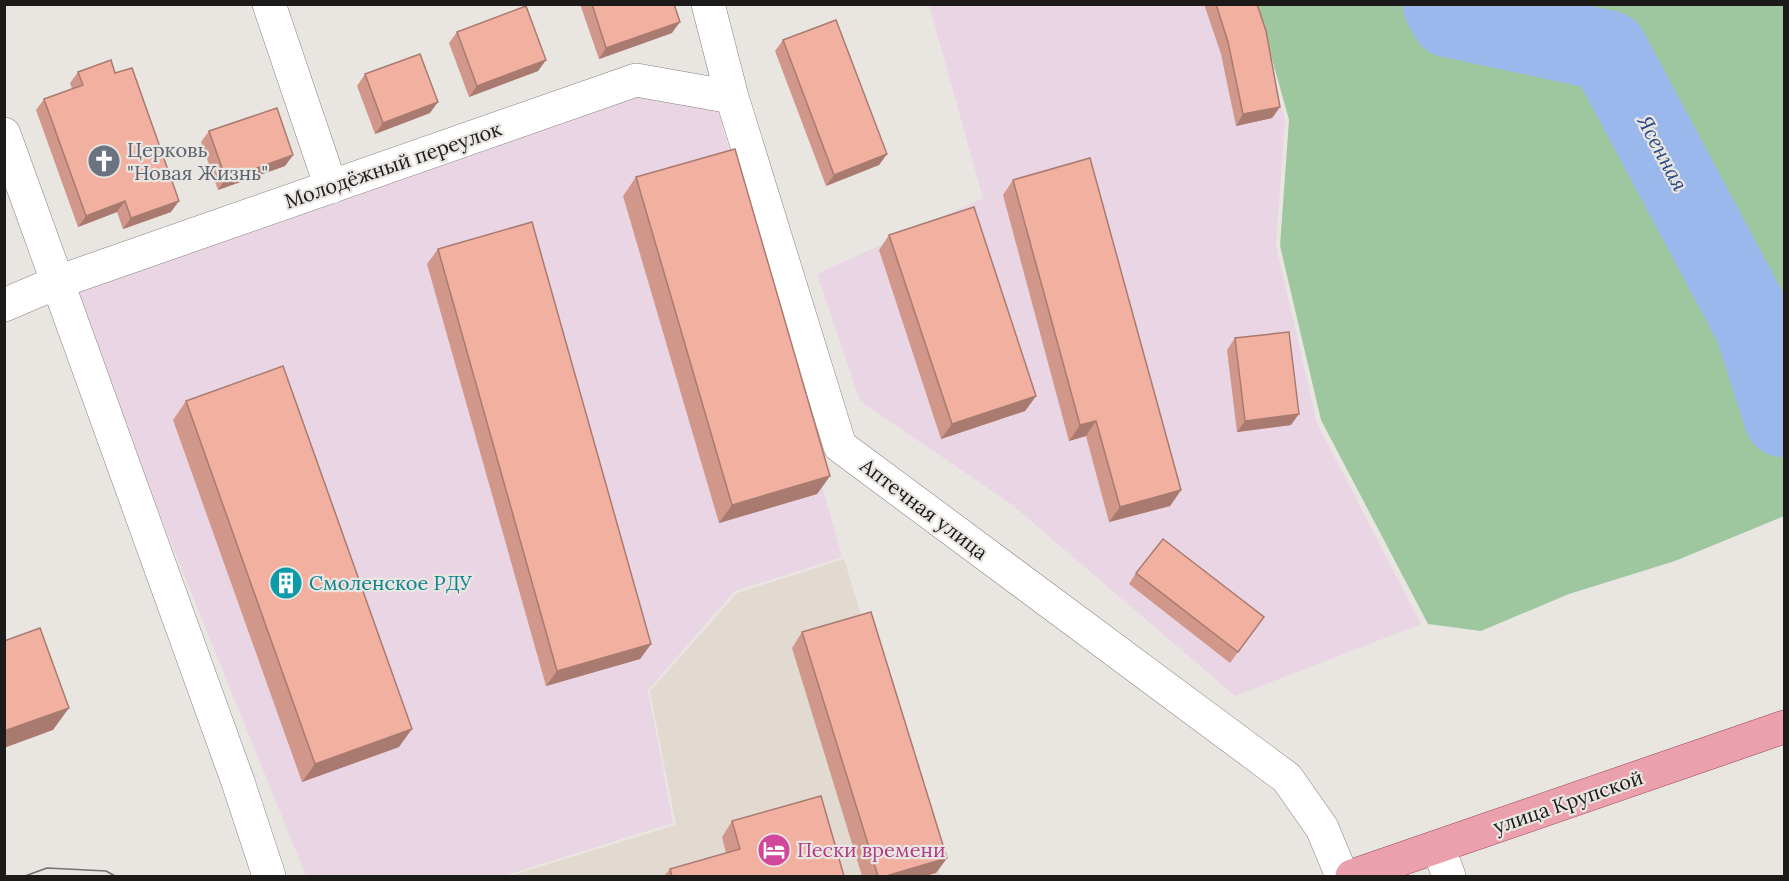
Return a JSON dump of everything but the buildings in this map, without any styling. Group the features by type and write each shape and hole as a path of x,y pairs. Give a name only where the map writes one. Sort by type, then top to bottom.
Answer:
{"main road":[{"name":"улица Крупской","path":"1352,876 1443,862 1785,727"}],"street":[{"path":"270,4 331,187"},
{"name":"Аптечная улица","path":"708,4 732,97 840,446 1287,778 1322,828 1342,876"},
{"name":"Молодёжный переулок","path":"4,305 58,282 636,80 732,97"},
{"path":"4,134 238,782 269,876"}],"shaded area":[{"path":"929,5 1253,5 1285,120 1276,245 1317,423 1421,624 1235,696 1011,504 860,401 817,274 983,198"},
{"path":"635,90 718,110 842,557 735,591 648,690 673,823 503,876 306,876 70,293"},
{"path":"844,559 941,876 510,876 676,825 650,691 737,593"}],"green space":[{"path":"1257,5 1784,5 1784,516 1675,561 1569,594 1481,631 1428,624 1321,420 1280,246 1289,120"}],"waterway":[{"name":"Ясенная","path":"1443,4 1450,17 1608,51 1755,326 1784,417"}],"tram line":[{"path":"25,876 47,868 106,871 115,876"}],"place":[{"name":"Церковь \"Новая Жизнь\"","path":"104,161"},
{"name":"Смоленское РДУ","path":"286,583"},
{"name":"Пески времени","path":"774,850"}]}
